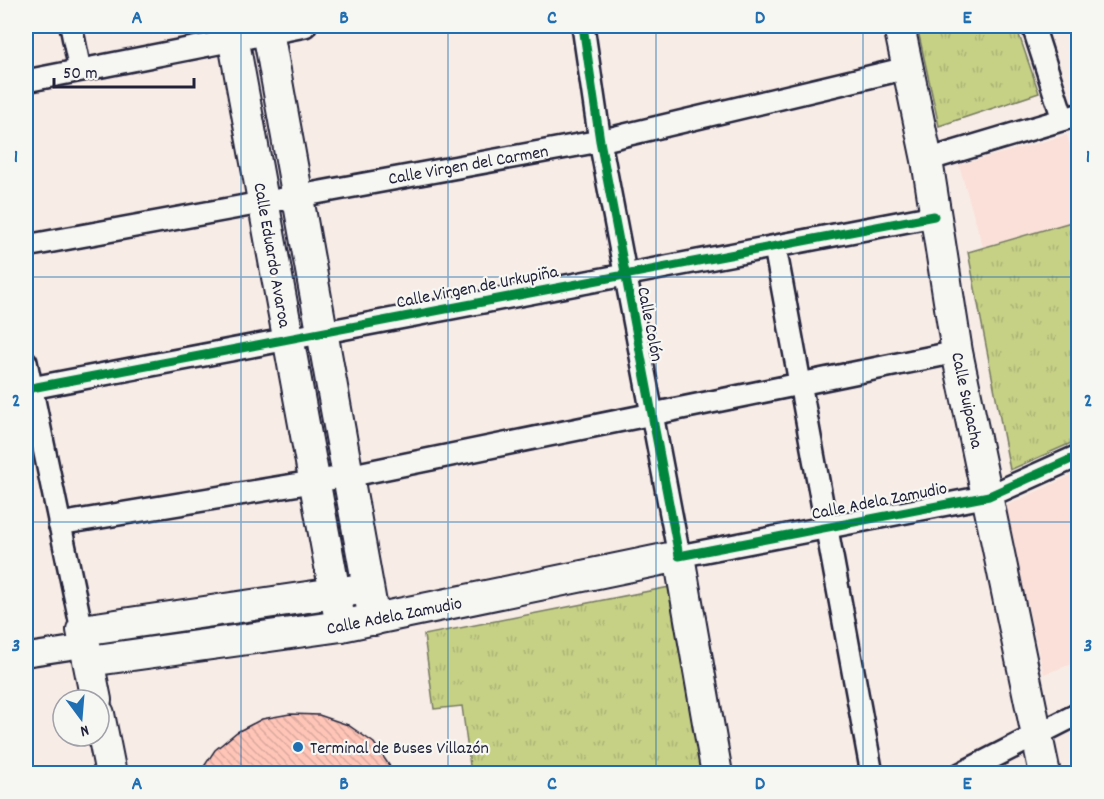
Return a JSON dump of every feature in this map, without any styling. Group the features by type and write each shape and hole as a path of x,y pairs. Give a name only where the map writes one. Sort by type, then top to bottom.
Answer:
{"main road":[{"name":"Calle Suipacha","path":"899,26 927,160 957,352 989,496 1045,774"},
{"name":"Calle Eduardo Avaroa","path":"268,29 374,620"},
{"name":"Calle Eduardo Avaroa","path":"233,33 341,626"},
{"name":"Calle Adela Zamudio","path":"85,646 341,626 678,556"},
{"name":"Calle Colón","path":"678,556 717,774"},
{"name":"Calle Adela Zamudio","path":"85,646 335,592 368,588"},
{"path":"85,646 94,688"},
{"path":"106,748 111,774"}],"street":[{"path":"71,26 80,70"},
{"path":"26,81 233,33 305,26"},
{"name":"Calle Colón","path":"582,26 600,141 678,556"},
{"path":"927,160 1071,117 1033,26"},
{"name":"Calle Virgen del Carmen","path":"26,246 600,141 907,68"},
{"name":"Calle Virgen de Urkupiña","path":"28,388 934,216"},
{"path":"774,247 872,774"},
{"path":"59,524 348,476 957,352"},
{"path":"26,362 28,388 85,646"},
{"name":"Calle Adela Zamudio","path":"678,556 989,496 1078,456"},
{"name":"Calle Adela Zamudio","path":"26,655 85,646"},
{"path":"960,774 1078,714"}],"shaded area":[{"path":"1067,135 1078,176 1078,220 983,247 959,165"},
{"path":"1078,472 1078,662 1044,674 1004,507"}],"green space":[{"path":"917,26 1016,26 1039,93 939,126"},
{"path":"1078,220 1078,440 1010,470 968,252"},
{"path":"670,587 703,773 471,773 462,706 434,709 424,635"}],"building":[{"name":"Terminal de Buses Villazón","path":"290,714 319,715 348,725 374,743 395,774 199,774 215,750 237,732 262,719"}],"cycle path":[{"path":"583,26 600,141 679,556 989,496 1078,456"},
{"path":"26,389 934,216"}],"place":[{"name":"Terminal de Buses Villazón","path":"298,747"}]}
